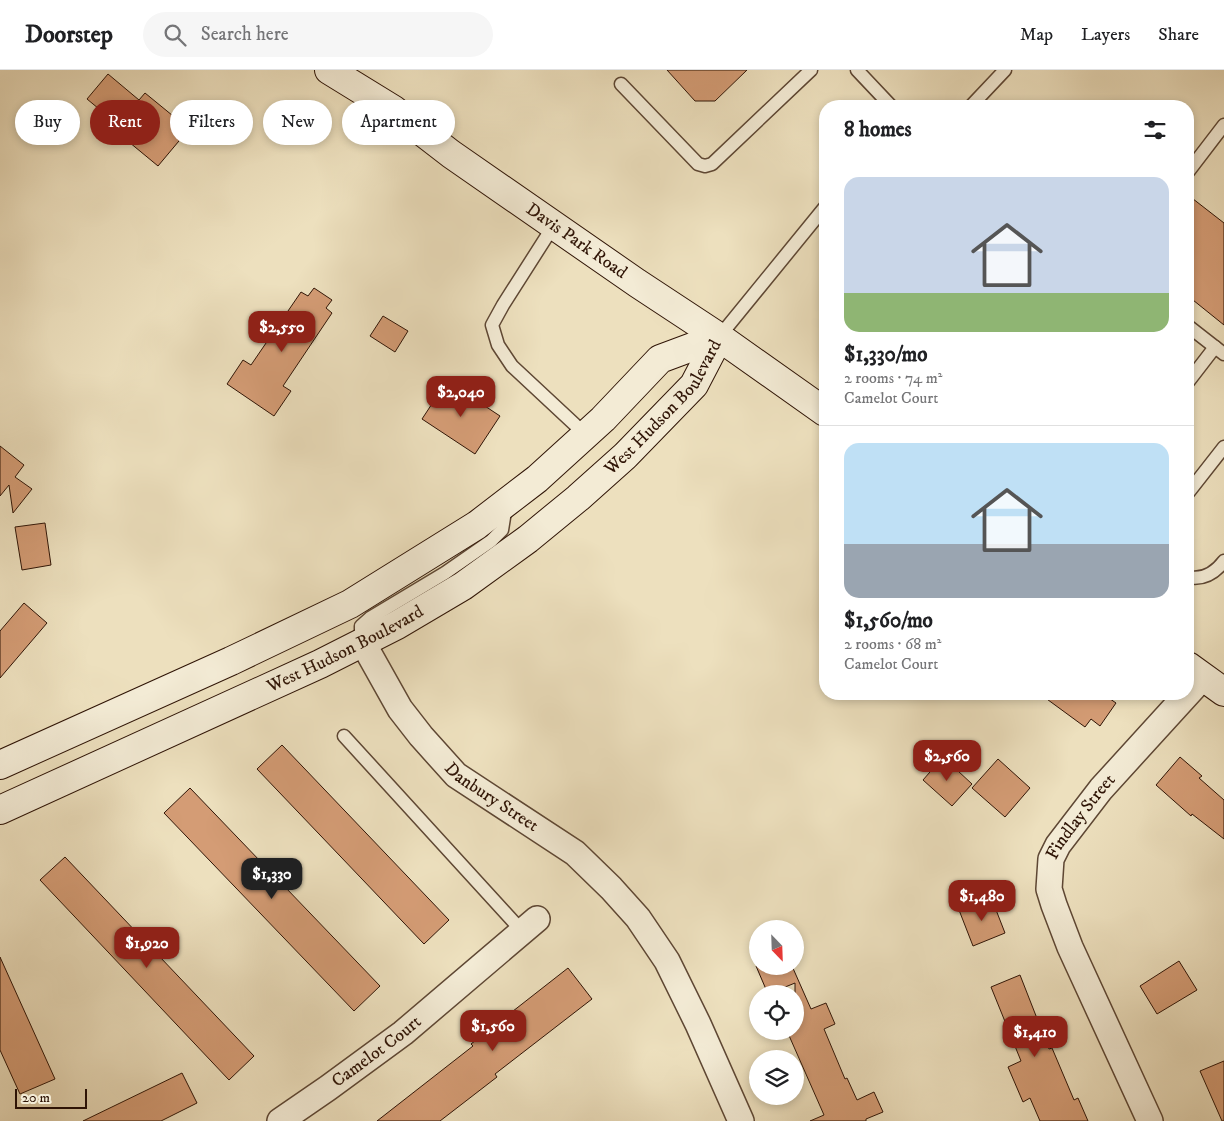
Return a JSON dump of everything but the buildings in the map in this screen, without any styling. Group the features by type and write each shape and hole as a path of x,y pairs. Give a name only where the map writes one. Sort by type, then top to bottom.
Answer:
{"main road":[{"name":"Davis Park Road","path":"345,74 451,154 819,408"},
{"name":"West Hudson Boulevard","path":"0,765 231,661 350,604 477,525 507,503 537,479 602,419 660,359 719,337"},
{"name":"West Hudson Boulevard","path":"0,810 320,664 397,626 463,586 528,539 625,456 694,384 719,337"}],"street":[{"name":"Danbury Street","path":"363,643 400,708 421,736 456,774 574,853 611,888 638,918 667,961 698,1024 741,1121"},
{"name":"Findlay Street","path":"1194,699 1212,682"},
{"name":"Findlay Street","path":"1150,1121 1070,947 1057,914 1049,889 1051,859 1058,845 1101,789 1193,700"},
{"name":"Camelot Court","path":"280,1121 403,1033 530,925"}],"lane":[{"path":"621,84 698,164 705,166 712,164 811,70"},
{"path":"857,70 885,100"},
{"path":"977,100 1005,70"},
{"path":"1194,164 1224,126"},
{"path":"719,337 819,214"},
{"path":"554,225 492,325 498,346 512,366 585,434"},
{"path":"1194,331 1220,351 1194,376"},
{"path":"1194,485 1224,447"},
{"path":"363,643 360,633 361,626 370,618 445,573 491,541 502,530 507,503"},
{"path":"1194,577 1208,576 1224,561"},
{"path":"344,736 475,881 530,925"}]}
